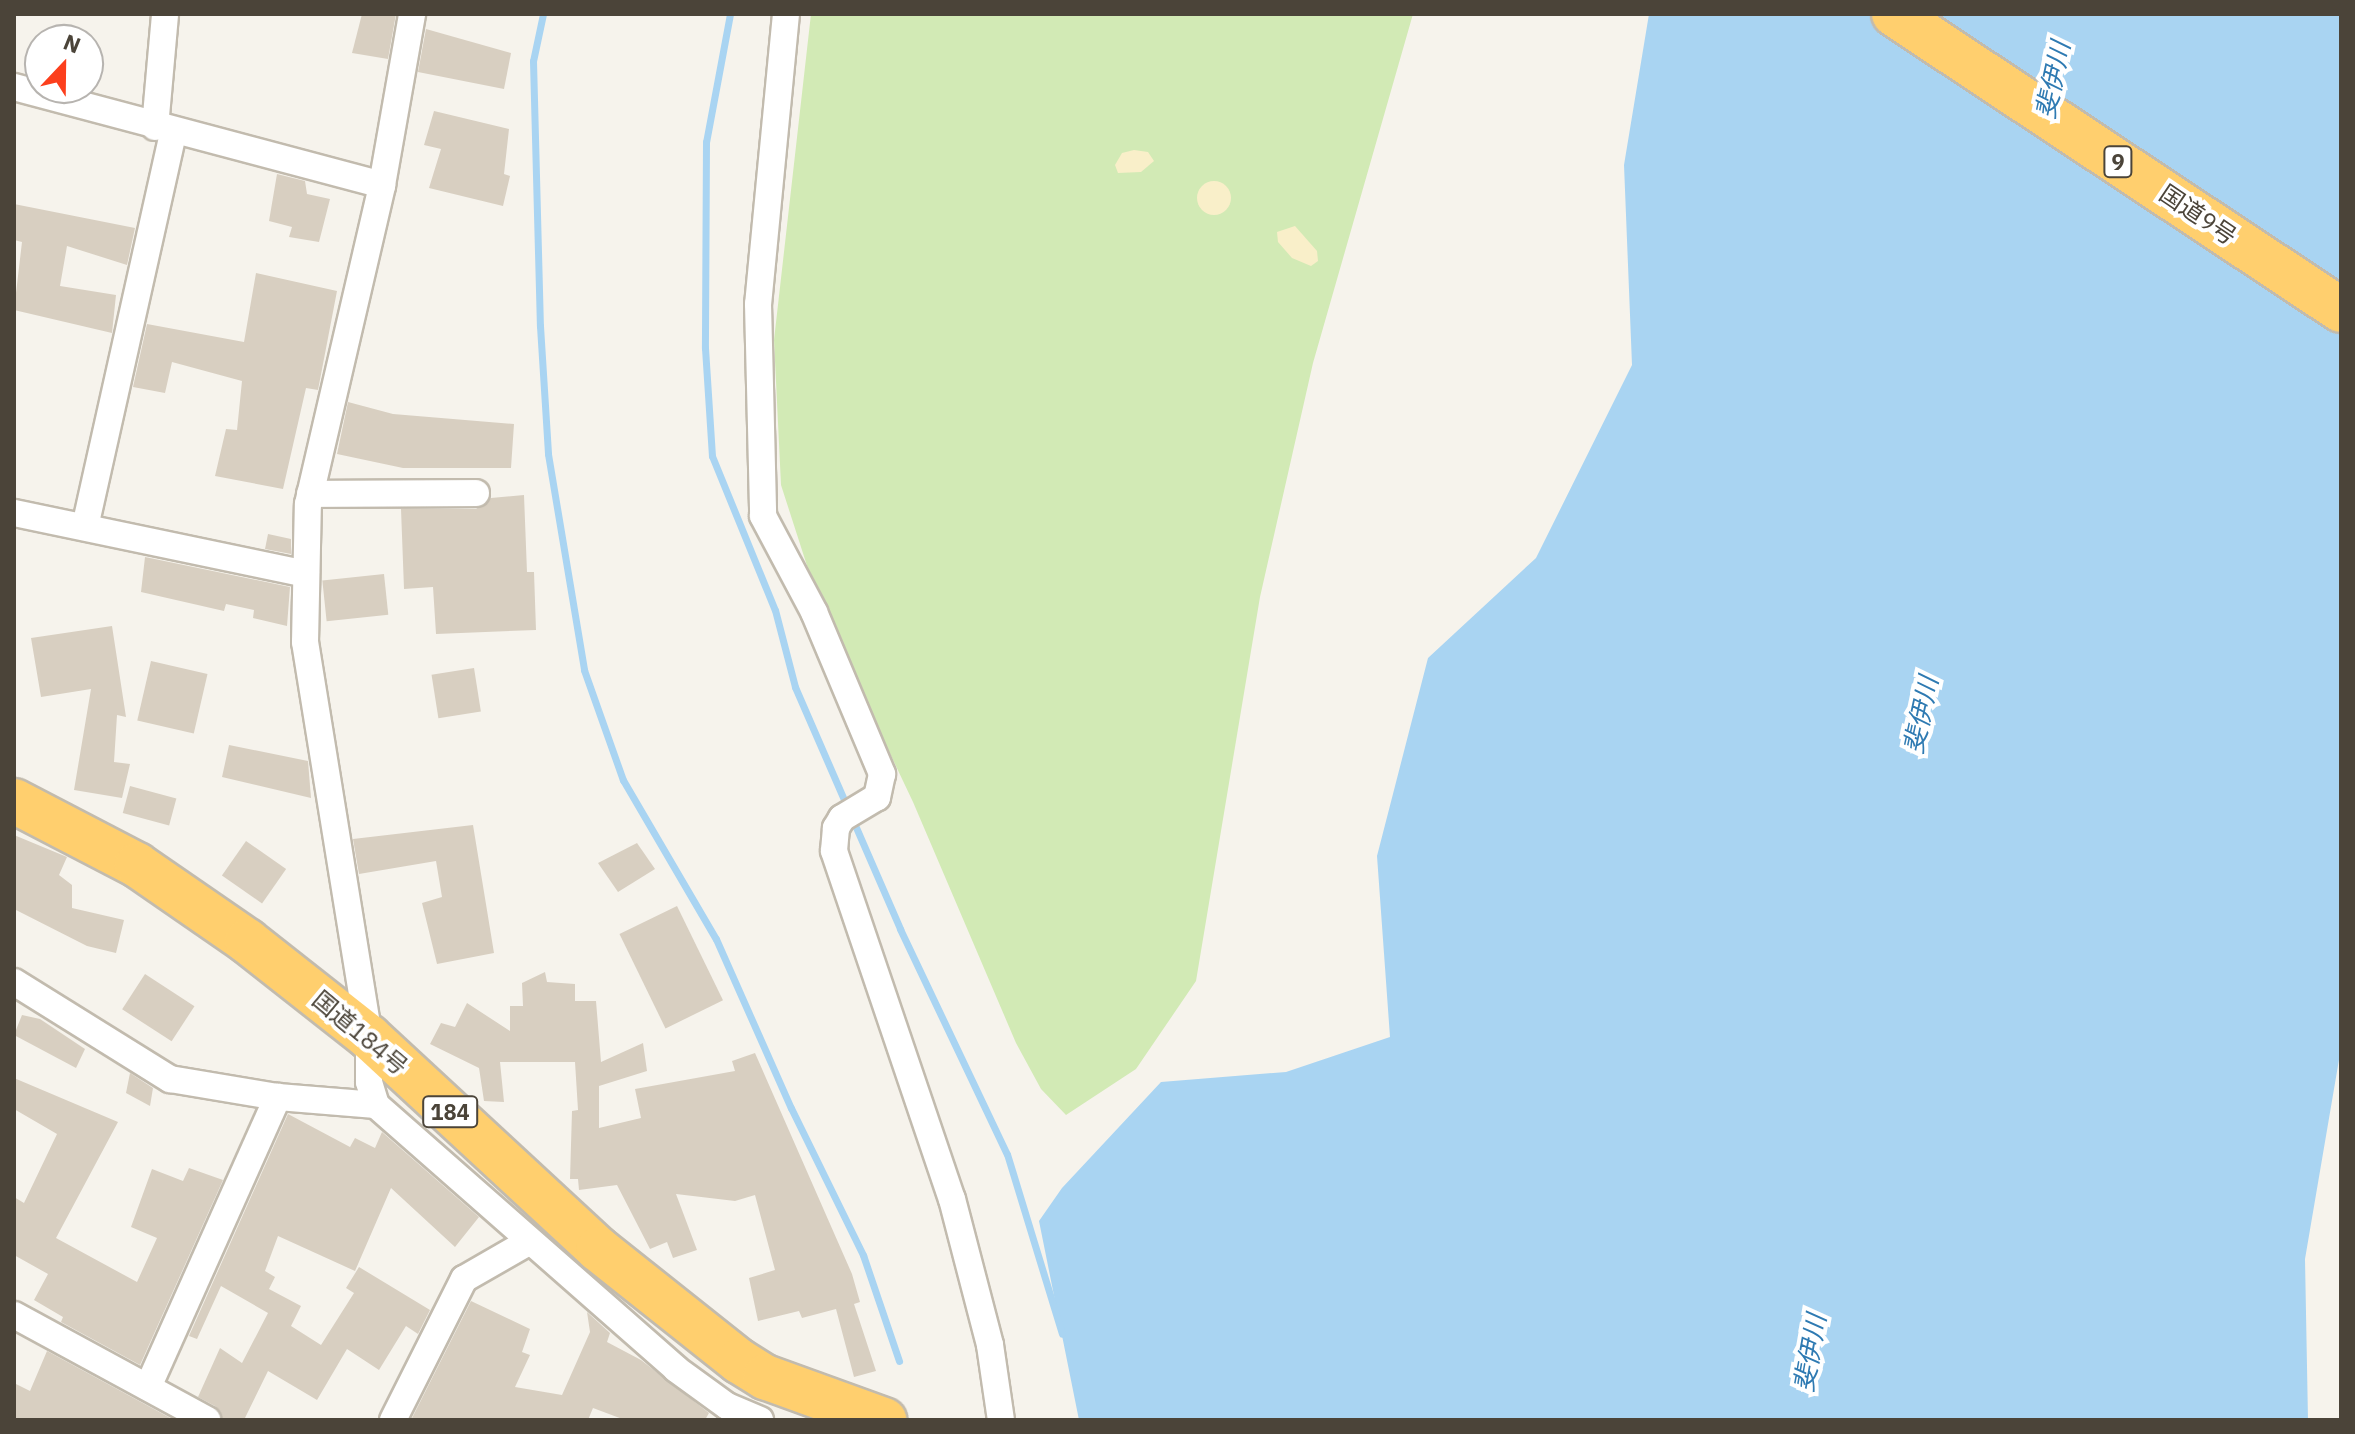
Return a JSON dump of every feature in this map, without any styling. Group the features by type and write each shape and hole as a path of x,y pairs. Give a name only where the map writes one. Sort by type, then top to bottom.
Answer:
{"highway":[{"name":"国道9号","path":"1894,14 2341,310"},
{"name":"国道184号","path":"14,801 137,865 247,941 369,1037 598,1249 739,1361 788,1387 884,1420"}],"street":[{"path":"85,527 164,130 165,14"},
{"path":"412,14 382,185 310,494 306,574 305,642 369,1037 369,1082 376,1105 676,1369 727,1406 760,1420"},
{"path":"786,14 758,304 763,516 814,612 882,774 877,797 851,814 834,851 952,1199 990,1345 1001,1420"},
{"path":"14,87 164,130 382,185"},
{"path":"310,494 476,493"},
{"path":"14,513 306,574"},
{"path":"14,982 170,1079 278,1097 376,1105"},
{"path":"148,1387 278,1097"},
{"path":"393,1420 464,1279 530,1241"},
{"path":"14,1315 207,1420"}],"green space":[{"path":"811,14 1413,14 1313,363 1260,597 1196,981 1136,1069 1066,1115 1041,1089 1016,1043 913,802 820,606 781,485 774,340"}],"sand":[{"path":"1134,150 1148,152 1154,161 1141,172 1118,173 1115,165 1122,153"},
{"path":"1214,181 1226,186 1231,198 1226,210 1214,215 1202,210 1197,198 1202,186"},
{"path":"1295,226 1317,251 1318,261 1311,266 1292,258 1278,242 1277,232"}],"water":[{"name":"斐伊川","path":"1649,14 2341,14 2341,1048 2305,1259 2308,1420 1079,1420 1039,1221 1062,1188 1161,1082 1286,1072 1390,1037 1377,856 1428,658 1536,558 1632,365 1624,165"}],"building":[{"path":"362,14 396,14 388,59 352,53"},
{"path":"426,29 511,53 504,89 418,72"},
{"path":"434,111 509,129 504,174 510,176 503,206 429,188 441,149 424,145"},
{"path":"277,174 305,181 307,194 330,199 319,242 289,237 292,227 269,221"},
{"path":"14,204 135,228 127,265 67,246 60,286 116,295 112,333 14,310 22,242 14,240"},
{"path":"256,273 337,291 318,390 306,388 283,489 215,476 226,429 237,430 242,381 172,362 165,393 133,387 147,324 244,342"},
{"path":"348,402 393,414 514,424 511,468 403,468 337,454"},
{"path":"524,495 527,572 534,572 536,630 436,634 433,587 404,589 401,509 476,509 491,498"},
{"path":"268,534 291,539 291,554 265,549"},
{"path":"145,557 290,587 287,626 253,618 254,610 226,604 224,611 141,592"},
{"path":"384,574 388,615 327,621 322,580"},
{"path":"112,626 126,717 117,715 114,762 130,764 122,798 74,790 91,689 41,697 31,638"},
{"path":"151,661 208,674 194,733 137,720"},
{"path":"474,668 481,711 438,718 432,675"},
{"path":"229,745 308,761 311,798 222,777"},
{"path":"130,786 176,798 169,825 123,813"},
{"path":"473,825 494,953 437,964 422,903 442,897 436,861 359,874 353,839"},
{"path":"14,835 67,857 59,875 72,885 72,908 124,920 116,953 87,946 14,909"},
{"path":"246,841 286,869 262,904 222,875"},
{"path":"637,843 655,869 618,892 598,863"},
{"path":"677,906 723,1000 666,1028 619,934"},
{"path":"545,972 547,982 575,984 575,1001 596,1001 601,1062 643,1043 647,1071 599,1086 599,1128 641,1118 635,1089 735,1071 732,1061 755,1053 852,1274 860,1302 854,1304 876,1371 854,1377 836,1309 802,1318 799,1311 758,1321 749,1278 775,1270 755,1195 735,1201 676,1194 697,1250 673,1258 667,1242 650,1249 617,1185 579,1190 578,1179 570,1179 572,1111 578,1110 575,1062 500,1062 504,1102 484,1101 479,1068 430,1044 441,1023 455,1027 467,1003 510,1031 510,1006 523,1006 522,983"},
{"path":"145,974 194,1006 172,1041 122,1009"},
{"path":"22,1015 40,1019 85,1049 76,1068 14,1035"},
{"path":"130,1073 153,1088 150,1106 126,1093"},
{"path":"14,1078 118,1122 56,1238 137,1282 157,1238 131,1227 152,1169 183,1181 189,1168 223,1180 140,1365 61,1322 63,1317 34,1300 48,1274 14,1255 14,1197 24,1203 57,1134 14,1109"},
{"path":"288,1114 350,1147 355,1138 375,1148 382,1132 479,1217 455,1247 391,1188 355,1271 278,1236 265,1271 275,1277 269,1289 301,1306 291,1326 321,1345 354,1293 346,1288 359,1267 430,1310 418,1334 406,1326 379,1370 347,1349 317,1400 268,1371 244,1420 223,1420 215,1406 198,1397 220,1348 242,1363 268,1313 221,1286 197,1339 189,1336"},
{"path":"471,1301 530,1329 522,1352 530,1355 515,1387 562,1395 590,1332 587,1312 610,1333 607,1342 641,1360 709,1413 705,1420 625,1420 593,1408 588,1420 411,1420"},
{"path":"47,1351 174,1420 14,1420 14,1383 30,1391"}],"waterway":[{"path":"543,14 533,61 540,326 548,454 584,670 623,780 716,939 791,1108 863,1255 899,1361"},
{"path":"730,14 706,142 705,348 712,456 775,610 795,687 900,929 1007,1154 1062,1334"}]}
